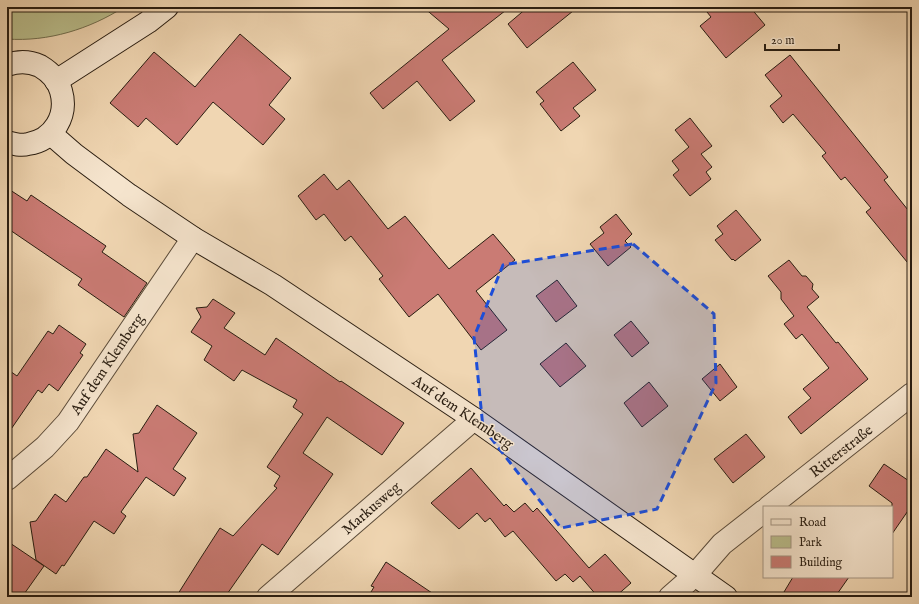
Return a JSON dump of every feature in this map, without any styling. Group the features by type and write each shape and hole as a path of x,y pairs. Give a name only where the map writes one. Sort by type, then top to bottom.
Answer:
{"street":[{"path":"56,81 148,22 167,7"},
{"path":"7,65 25,62 35,64 46,69 53,76 59,86 63,99 63,109 58,123 51,134 39,141 28,144 15,144 7,142"},
{"name":"Auf dem Klemberg","path":"51,134 74,154 129,195 193,238 273,285 474,419 726,597"},
{"name":"Auf dem Klemberg","path":"7,478 45,447 68,422 193,238"},
{"name":"Ritterstraße","path":"770,506 912,394"},
{"name":"Markusweg","path":"268,597 474,419"},
{"path":"670,597 695,575 722,544 763,512"}],"highlighted area":[{"path":"633,244 714,314 716,383 657,509 561,528 483,428 474,337 503,265"}],"green space":[{"path":"7,7 124,7 83,28 53,36 7,39"}],"building":[{"path":"423,7 510,7 442,60 475,101 450,121 417,81 383,109 370,93 449,29"},
{"path":"528,7 578,7 527,48 508,24"},
{"path":"703,7 750,7 765,25 726,58 700,26 711,17"},
{"path":"240,34 291,78 269,105 285,119 263,145 213,102 177,145 146,118 138,127 110,103 154,52 195,87"},
{"path":"790,55 888,177 884,180 912,215 912,268 866,212 871,208 845,177 841,180 822,156 826,153 793,114 783,123 770,106 782,96 765,75"},
{"path":"573,62 596,90 573,108 580,116 561,131 540,104 544,101 536,92"},
{"path":"690,118 712,146 701,154 712,167 706,172 711,179 690,196 673,175 679,170 672,161 689,147 675,130"},
{"path":"324,174 337,190 349,180 388,229 405,216 449,269 493,234 515,260 476,291 507,330 481,350 438,294 409,317 379,279 383,276 351,236 345,241 324,214 316,220 298,196"},
{"path":"7,188 27,201 31,195 106,246 102,252 147,283 124,317 78,285 82,279 7,228"},
{"path":"736,210 761,240 735,261 733,259 732,260 715,240 723,234 717,226"},
{"path":"616,214 632,234 625,241 631,247 608,266 590,244 604,233 600,227"},
{"path":"789,260 802,276 806,276 813,284 812,289 819,297 807,307 868,379 801,434 788,417 811,398 803,389 829,368 802,334 796,339 784,324 794,316 781,299 781,292 768,276"},
{"path":"557,280 577,306 556,322 536,296"},
{"path":"213,299 235,313 224,328 265,355 276,338 340,382 341,381 404,423 382,455 327,417 303,453 333,474 278,555 262,544 225,597 176,597 220,528 233,536 277,488 274,486 280,476 267,467 303,414 293,407 297,400 242,370 234,381 204,360 212,346 191,332 201,317 196,308 207,307"},
{"path":"631,321 649,343 632,357 614,335"},
{"path":"59,325 86,344 80,353 83,355 58,391 49,384 42,393 38,390 7,435 7,369 17,376 48,331 53,334"},
{"path":"566,343 586,366 560,387 540,364"},
{"path":"720,364 737,387 720,401 702,379"},
{"path":"649,382 668,406 642,427 624,403"},
{"path":"157,405 197,433 173,469 186,478 174,496 146,477 121,512 126,516 114,534 94,521 64,566 62,565 56,574 36,560 30,522 36,521 55,494 66,502 84,477 87,477 106,449 138,472 133,434 139,433"},
{"path":"746,434 765,457 733,483 714,459"},
{"path":"884,464 912,483 912,505 893,533 892,503 869,486"},
{"path":"471,468 504,506 506,504 514,512 525,503 533,512 537,508 589,568 605,554 631,583 615,597 598,597 580,576 573,582 565,574 556,581 513,531 505,537 490,518 485,522 477,513 459,529 431,503"},
{"path":"7,541 44,566 22,597 7,597"},
{"path":"386,562 438,597 368,597 374,587 371,586"},
{"path":"792,578 848,578 835,597 781,597"}]}
